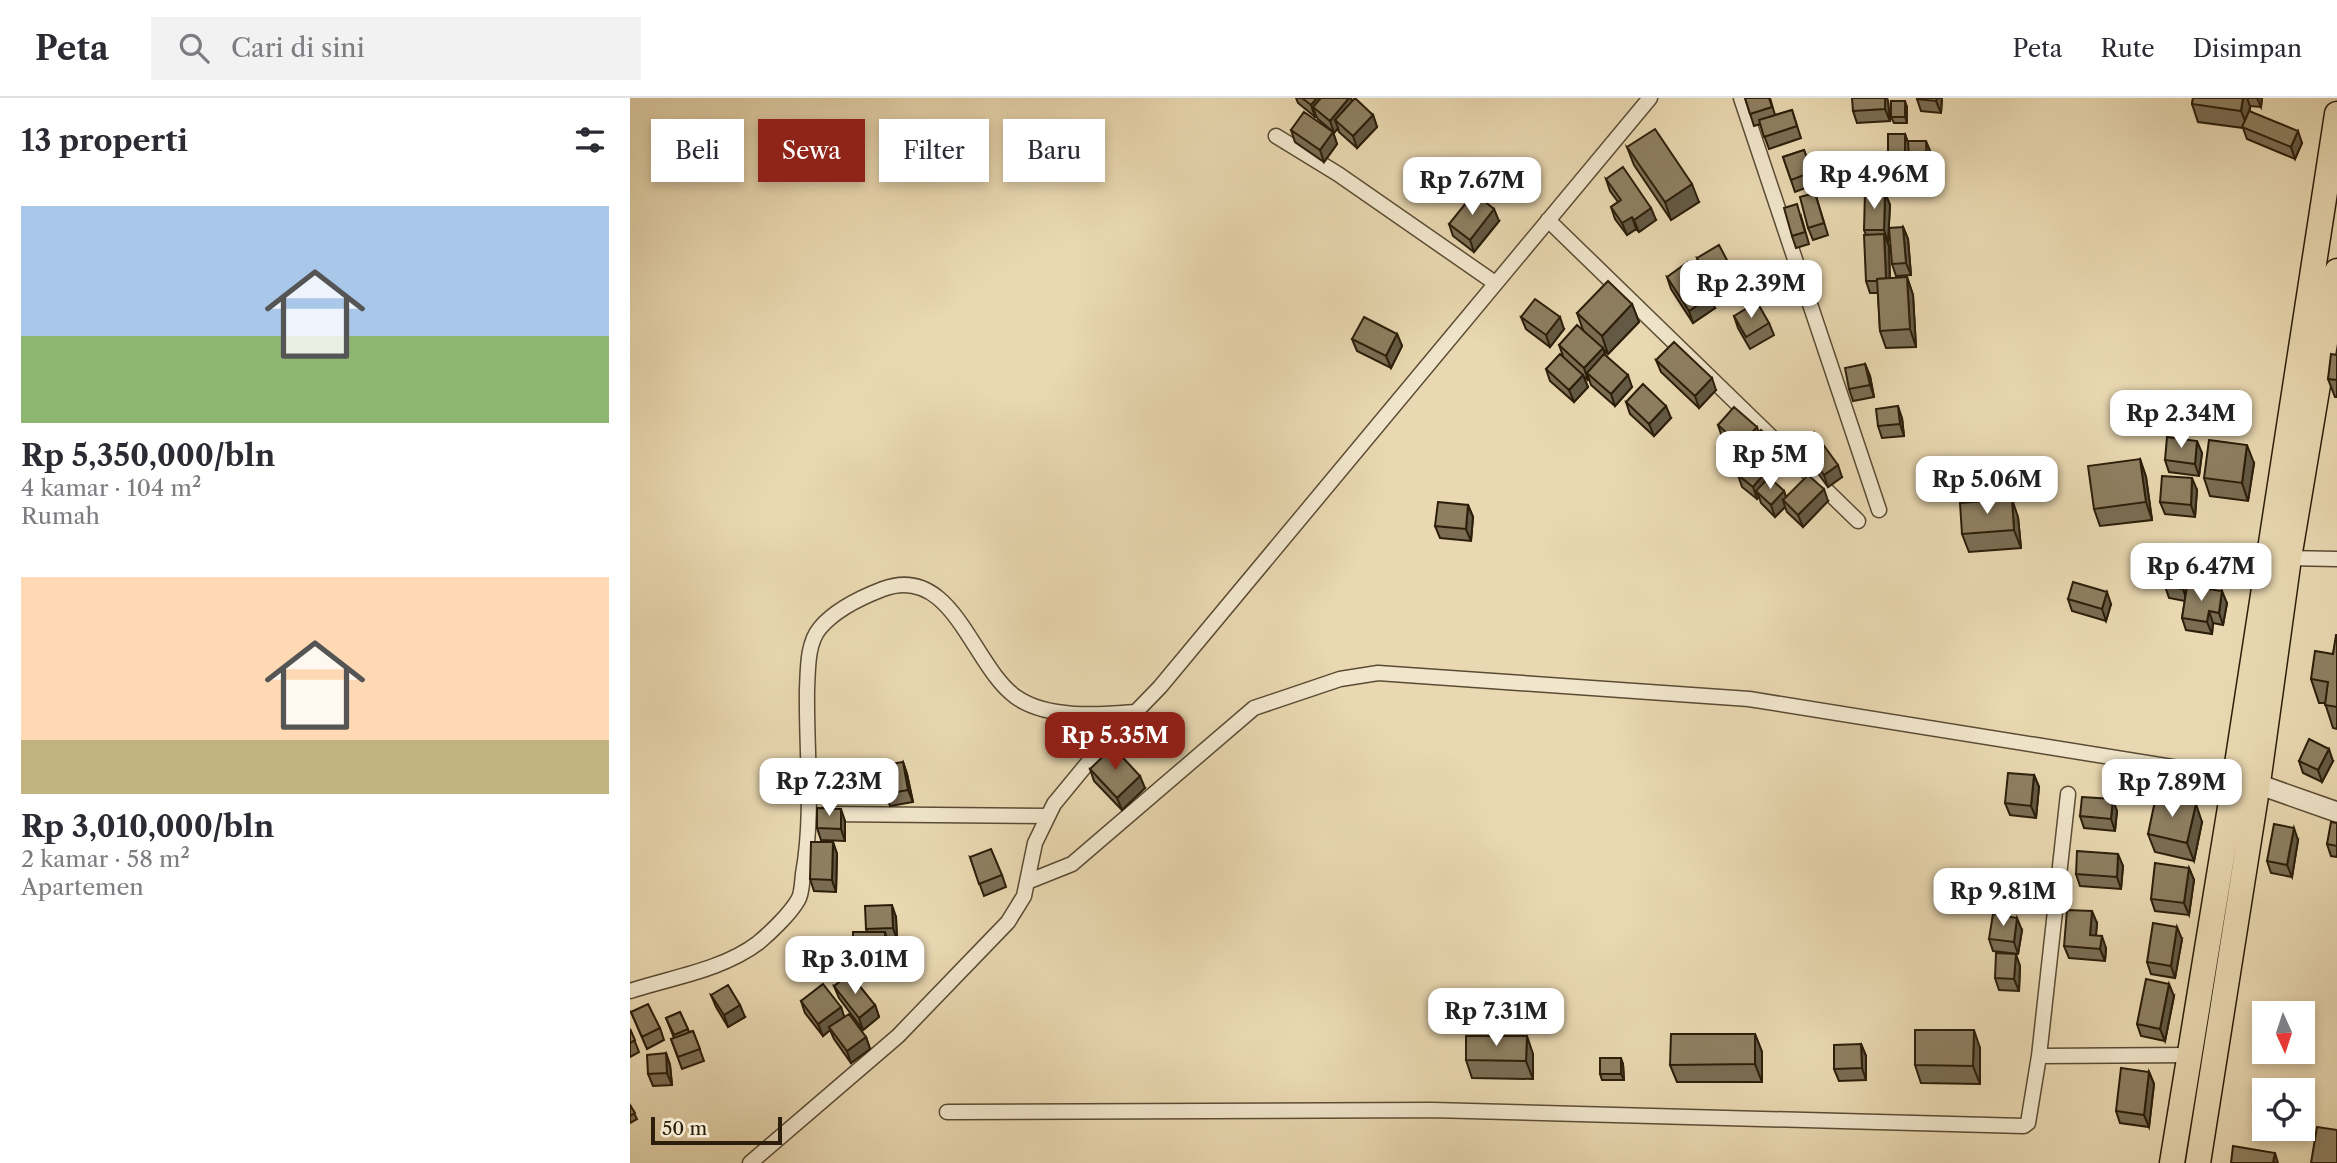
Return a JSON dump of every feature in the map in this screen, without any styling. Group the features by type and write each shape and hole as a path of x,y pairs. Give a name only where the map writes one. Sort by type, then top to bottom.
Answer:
{"highway":[{"path":"2198,1163 2235,933 2247,780 2337,114"},
{"path":"2279,558 2337,271"},
{"path":"2172,1163 2210,930 2247,780"}],"street":[{"path":"750,1163 898,1036 1008,922 1024,896 1035,843 1048,816 1096,753 1160,687 1650,98"},
{"path":"1741,98 1879,510"},
{"path":"1276,136 1338,174 1495,283"},
{"path":"1548,220 1858,521"},
{"path":"2279,558 2337,559"},
{"path":"630,991 725,964 760,942 799,899 808,848 808,660 819,629 842,609 884,589 897,586 922,588 943,599 993,673 1017,698 1050,710 1083,716 1135,712"},
{"path":"1027,882 1072,864 1254,708 1340,679 1378,673 1749,699 2247,780 2337,811"},
{"path":"947,1112 1432,1110 2020,1127 2028,1123 2039,1056 2068,794"},
{"path":"809,814 1048,816"},
{"path":"2210,930 2235,933"},
{"path":"2039,1056 2190,1055"}],"building":[{"path":"1302,98 1317,98 1311,105"},
{"path":"1321,98 1349,98 1330,121 1313,107"},
{"path":"1355,98 1373,115 1353,136 1335,120"},
{"path":"1745,98 1769,98 1772,107 1750,114"},
{"path":"1852,98 1885,98 1885,109 1853,111"},
{"path":"1917,98 1937,98 1936,101"},
{"path":"2193,98 2243,98 2241,111 2192,104"},
{"path":"1891,101 1905,101 1905,117 1891,117"},
{"path":"1792,110 1797,126 1764,137 1759,120"},
{"path":"2249,111 2298,131 2291,147 2242,127"},
{"path":"1304,112 1333,132 1320,150 1291,130"},
{"path":"1655,129 1692,184 1665,202 1627,147"},
{"path":"1888,134 1905,134 1905,155 1888,156"},
{"path":"1908,141 1926,141 1927,172 1910,172"},
{"path":"1804,150 1812,172 1791,180 1783,157"},
{"path":"1623,167 1651,208 1634,220 1632,217 1622,223 1611,207 1621,200 1606,179"},
{"path":"1865,192 1885,193 1884,230 1864,230"},
{"path":"1474,193 1494,209 1470,240 1449,224"},
{"path":"1815,193 1824,223 1808,228 1800,197"},
{"path":"1797,204 1805,232 1792,236 1784,208"},
{"path":"1903,227 1906,263 1892,264 1889,228"},
{"path":"1884,234 1886,278 1866,281 1864,235"},
{"path":"1719,245 1736,277 1714,289 1697,258"},
{"path":"1688,262 1711,296 1689,311 1667,277"},
{"path":"1907,277 1910,329 1880,331 1877,279"},
{"path":"1608,281 1632,304 1602,336 1577,313"},
{"path":"1535,299 1560,317 1546,335 1521,317"},
{"path":"1757,302 1769,323 1746,337 1734,316"},
{"path":"1364,317 1397,334 1386,356 1352,339"},
{"path":"1577,325 1603,348 1584,368 1559,345"},
{"path":"1674,342 1712,378 1695,396 1656,360"},
{"path":"1560,354 1583,375 1569,390 1546,369"},
{"path":"1604,354 1628,375 1611,394 1587,373"},
{"path":"2331,354 2337,355 2337,380 2328,379"},
{"path":"1865,364 1870,385 1849,389 1845,368"},
{"path":"1643,384 1666,406 1649,424 1626,402"},
{"path":"1898,406 1900,424 1878,426 1876,409"},
{"path":"1734,407 1757,427 1740,445 1718,425"},
{"path":"1761,430 1778,444 1763,461 1770,467 1753,487 1738,475 1749,462 1740,454"},
{"path":"1814,432 1838,465 1824,475 1800,442"},
{"path":"2167,437 2197,441 2195,464 2165,460"},
{"path":"2209,440 2247,445 2242,483 2204,478"},
{"path":"2140,459 2146,502 2094,509 2088,466"},
{"path":"1808,475 1824,489 1798,515 1783,500"},
{"path":"2162,476 2192,478 2191,505 2160,502"},
{"path":"1769,477 1784,491 1771,505 1756,491"},
{"path":"2012,499 2014,530 1962,534 1960,503"},
{"path":"1438,502 1468,505 1466,529 1435,526"},
{"path":"2169,564 2187,567 2183,589 2165,586"},
{"path":"2073,582 2107,592 2102,609 2068,599"},
{"path":"2187,586 2222,591 2219,613 2209,611 2207,622 2182,618"},
{"path":"2336,635 2337,707 2325,705 2328,682 2311,679 2315,651 2333,654"},
{"path":"2309,739 2329,749 2318,770 2299,761"},
{"path":"1113,747 1140,776 1117,798 1090,769"},
{"path":"903,762 908,790 886,794 880,766"},
{"path":"2008,773 2034,775 2031,806 2005,803"},
{"path":"2156,796 2196,804 2187,843 2148,834"},
{"path":"2082,797 2113,799 2111,819 2080,816"},
{"path":"817,808 841,809 841,829 817,828"},
{"path":"2331,822 2337,823 2337,846 2327,844"},
{"path":"2274,824 2294,828 2287,865 2267,861"},
{"path":"811,842 833,842 832,880 810,879"},
{"path":"991,849 1002,875 979,884 970,857"},
{"path":"2077,851 2118,854 2117,877 2076,874"},
{"path":"2155,863 2189,868 2184,903 2151,899"},
{"path":"892,905 893,928 866,929 865,906"},
{"path":"2067,910 2092,911 2090,935 2102,936 2100,949 2064,946"},
{"path":"1993,914 2017,918 2014,942 1989,939"},
{"path":"2153,923 2177,927 2171,966 2147,962"},
{"path":"853,932 885,932 885,958 853,958"},
{"path":"1996,953 2016,954 2014,979 1995,978"},
{"path":"850,974 875,1005 859,1018 834,986"},
{"path":"2146,979 2169,984 2160,1029 2137,1024"},
{"path":"823,984 841,1007 818,1024 801,1001"},
{"path":"728,985 740,1005 724,1015 711,995"},
{"path":"648,1004 660,1028 642,1037 631,1012"},
{"path":"680,1012 688,1029 674,1035 666,1018"},
{"path":"849,1014 866,1037 847,1051 829,1027"},
{"path":"630,1029 635,1040 630,1043"},
{"path":"1915,1030 1974,1030 1973,1066 1915,1065"},
{"path":"693,1031 700,1049 678,1057 671,1039"},
{"path":"1671,1034 1755,1034 1755,1064 1670,1065"},
{"path":"1466,1036 1527,1036 1526,1061 1466,1060"},
{"path":"1861,1044 1862,1068 1834,1069 1834,1045"},
{"path":"666,1053 667,1073 648,1074 647,1055"},
{"path":"1600,1058 1621,1058 1621,1074 1600,1074"},
{"path":"2121,1068 2149,1072 2144,1115 2116,1111"},
{"path":"2317,1127 2337,1130 2337,1163 2311,1163"},
{"path":"2233,1146 2275,1153 2273,1163 2231,1163"}]}
